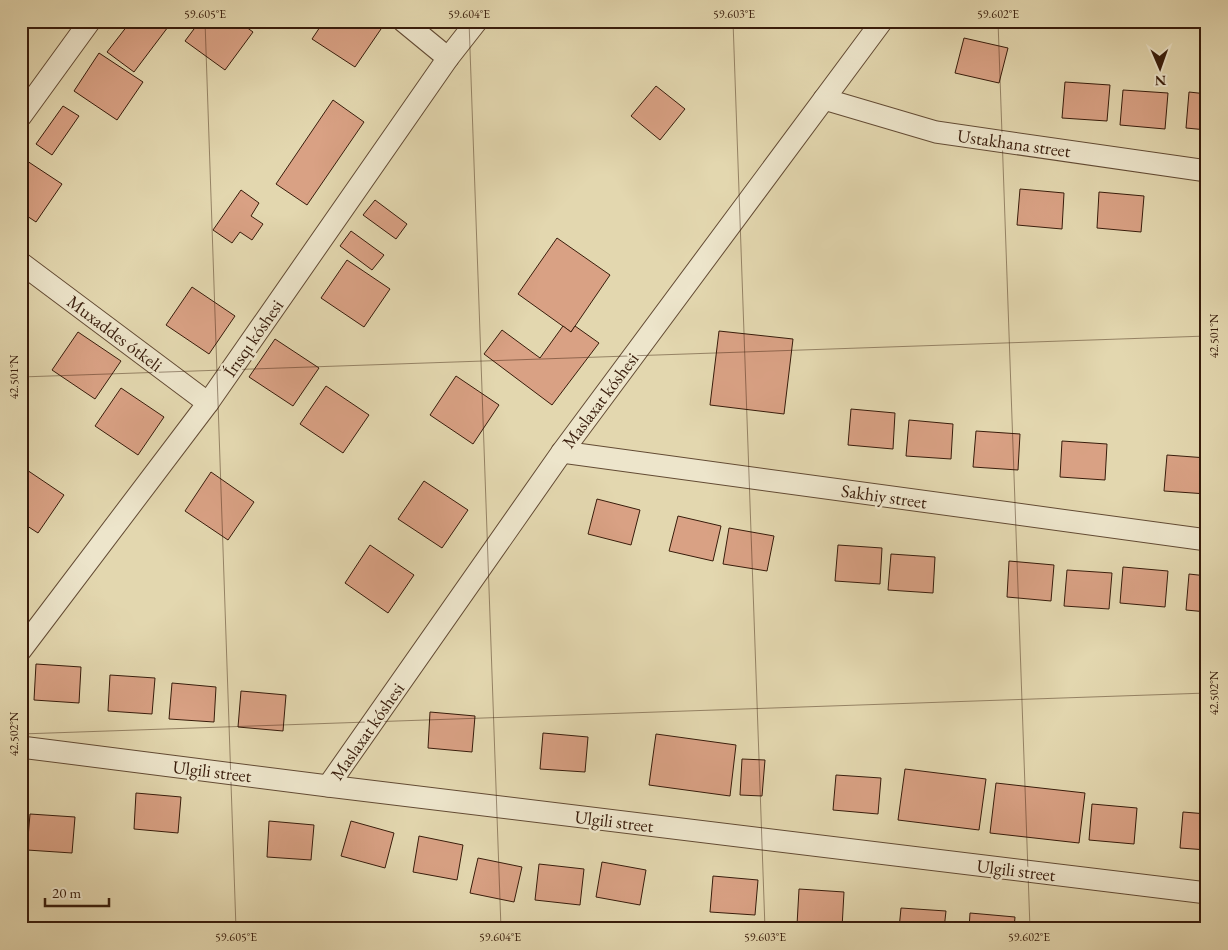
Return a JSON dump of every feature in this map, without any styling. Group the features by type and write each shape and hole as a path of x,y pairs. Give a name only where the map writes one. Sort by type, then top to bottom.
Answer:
{"street":[{"path":"21,116 90,21"},
{"path":"403,21 448,58"},
{"name":"Írısqı kóshesi","path":"21,650 208,403 448,58 476,21"},
{"name":"Maslaxat kóshesi","path":"328,786 562,452 882,21"},
{"name":"Ustakhana street","path":"824,99 936,132 1207,171"},
{"name":"Muxaddes ótkeli","path":"21,262 208,403"},
{"name":"Sakhiy street","path":"562,452 1207,540"},
{"name":"Ulgili street","path":"21,747 1207,893"}],"building":[{"path":"131,21 160,21 168,27 134,72 107,52"},
{"path":"200,21 238,21 253,32 225,70 185,41"},
{"path":"324,21 369,21 381,29 355,67 312,39"},
{"path":"964,38 1008,48 999,83 955,73"},
{"path":"99,53 143,82 117,120 74,91"},
{"path":"1065,82 1110,85 1107,121 1062,118"},
{"path":"656,86 685,109 660,140 631,116"},
{"path":"1123,90 1168,93 1165,129 1120,125"},
{"path":"1189,92 1207,94 1207,130 1186,128"},
{"path":"333,100 364,122 307,205 276,184"},
{"path":"63,106 79,116 52,155 36,144"},
{"path":"21,157 62,184 36,222 21,212"},
{"path":"1020,189 1064,193 1062,229 1017,225"},
{"path":"241,190 259,203 251,216 263,224 252,240 240,232 232,243 213,230"},
{"path":"1099,192 1144,196 1141,232 1097,228"},
{"path":"375,200 407,224 396,239 363,215"},
{"path":"351,231 384,255 372,270 340,246"},
{"path":"557,238 610,275 571,332 518,294"},
{"path":"347,260 390,289 364,327 321,298"},
{"path":"192,287 235,316 209,354 166,325"},
{"path":"563,326 571,332 575,326 599,343 552,405 484,354 502,330 540,358"},
{"path":"719,331 793,339 784,414 710,405"},
{"path":"78,332 121,361 95,399 52,370"},
{"path":"275,339 319,368 293,406 249,377"},
{"path":"456,376 499,405 473,444 430,415"},
{"path":"326,386 369,415 343,453 300,424"},
{"path":"121,388 164,417 138,455 95,426"},
{"path":"851,409 895,413 893,449 848,445"},
{"path":"909,420 953,424 951,459 906,456"},
{"path":"976,431 1020,434 1018,470 973,467"},
{"path":"1062,441 1107,444 1105,480 1060,477"},
{"path":"1167,455 1207,458 1207,494 1164,491"},
{"path":"21,466 64,495 38,533 21,522"},
{"path":"211,472 254,502 228,540 185,511"},
{"path":"424,481 468,510 442,548 398,519"},
{"path":"597,499 640,510 631,545 588,534"},
{"path":"678,516 721,526 713,561 669,551"},
{"path":"729,528 774,536 767,571 723,564"},
{"path":"370,545 414,575 388,613 345,583"},
{"path":"838,545 882,548 880,584 835,581"},
{"path":"891,554 935,557 933,593 888,590"},
{"path":"1009,561 1054,565 1051,601 1007,597"},
{"path":"1123,567 1168,571 1165,607 1120,603"},
{"path":"1067,570 1112,573 1109,609 1064,606"},
{"path":"1189,574 1207,576 1207,612 1186,610"},
{"path":"36,664 81,667 79,703 34,700"},
{"path":"110,675 155,678 152,714 108,711"},
{"path":"172,683 216,687 214,722 169,719"},
{"path":"241,691 286,695 283,731 238,727"},
{"path":"430,712 475,716 472,752 428,748"},
{"path":"543,733 588,737 585,772 540,769"},
{"path":"656,734 736,745 730,796 649,785"},
{"path":"742,759 765,760 762,796 740,795"},
{"path":"905,769 986,779 979,830 898,820"},
{"path":"836,775 881,778 878,814 833,810"},
{"path":"996,783 1085,793 1079,843 990,833"},
{"path":"136,793 181,797 178,833 134,829"},
{"path":"1092,804 1137,808 1134,844 1089,840"},
{"path":"1183,812 1207,814 1207,850 1180,848"},
{"path":"30,814 75,817 72,853 27,850"},
{"path":"269,821 314,825 311,860 267,857"},
{"path":"351,821 394,833 385,868 341,856"},
{"path":"419,836 463,845 457,880 413,872"},
{"path":"478,858 522,867 514,902 470,893"},
{"path":"602,862 646,870 640,905 596,897"},
{"path":"539,864 584,869 580,905 535,900"},
{"path":"713,876 758,880 755,915 710,912"},
{"path":"799,889 844,892 842,928 797,925"},
{"path":"901,908 946,911 944,929 899,929"},
{"path":"970,913 1015,917 1014,929 969,929"}]}
